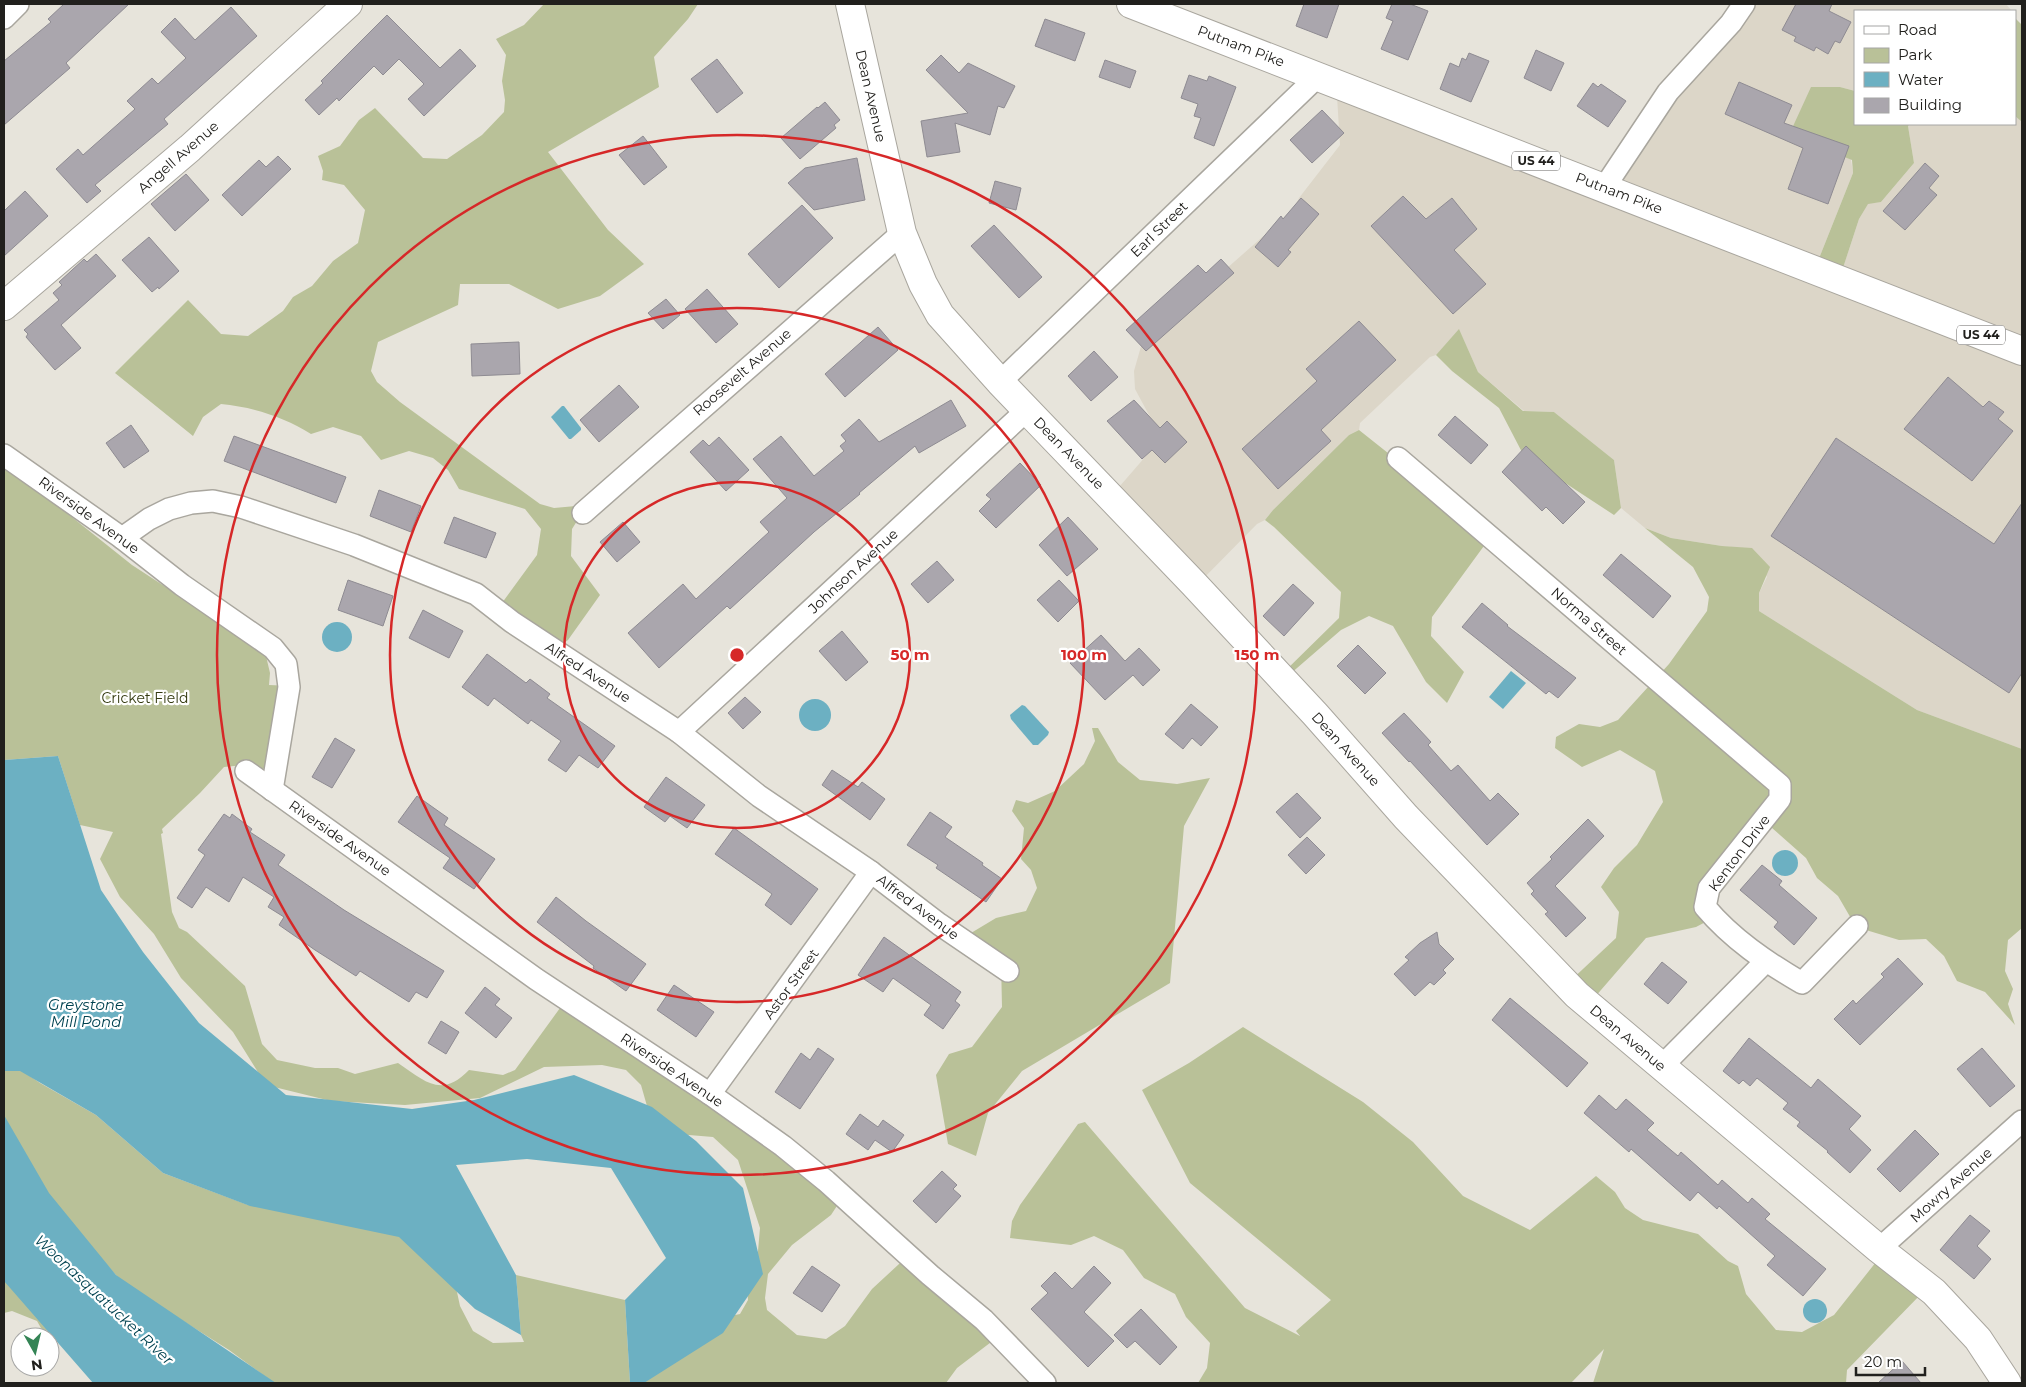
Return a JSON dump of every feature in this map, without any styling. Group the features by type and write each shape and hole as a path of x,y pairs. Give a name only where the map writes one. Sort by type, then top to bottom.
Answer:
{"street":[{"path":"4,18 18,4"},
{"name":"Angell Avenue","path":"4,306 193,145 348,4"},
{"name":"Dean Avenue","path":"850,4 902,233 923,284 940,314 1000,382 1315,714 1406,817 1577,995 1879,1249 1934,1292 1978,1339 2006,1383"},
{"name":"Putnam Pike","path":"1131,4 2022,350"},
{"path":"1604,188 1668,92 1731,22 1744,4"},
{"name":"Earl Street","path":"1000,382 1318,76"},
{"name":"Roosevelt Avenue","path":"583,512 902,233"},
{"name":"Johnson Avenue","path":"679,732 1028,410"},
{"name":"Riverside Avenue","path":"4,454 122,538 182,585 273,648 286,664 289,687 272,790"},
{"name":"Norma Street","path":"1398,458 1780,785"},
{"name":"Alfred Avenue","path":"122,538 149,519 169,509 191,503 213,501 241,507 354,545 476,594 512,622 679,732 759,796 871,872 939,924 1008,971"},
{"name":"Riverside Avenue","path":"246,771 536,979 710,1094 783,1146 826,1181 930,1275 984,1320 1045,1383"},
{"name":"Kenton Drive","path":"1765,962 1717,920 1706,907 1710,888 1780,799 1780,785"},
{"name":"Astor Street","path":"710,1094 871,872"},
{"path":"1662,1066 1765,962 1802,983 1857,926"},
{"name":"Mowry Avenue","path":"1879,1249 2022,1121"}],"shaded area":[{"path":"1747,4 2006,4 2011,10 1854,10 1854,91 1840,87 1853,173 1818,261 1842,271 1859,219 1868,203 1881,202 1914,163 1909,125 2016,125 2016,117 2022,122 2022,248 2020,252 2022,253 2022,749 1917,710 1759,611 1759,593 1767,577 1752,549 1671,538 1645,528 1621,508 1614,460 1554,412 1524,411 1478,372 1459,330 1436,355 1430,357 1360,423 1359,430 1349,435 1265,520 1257,524 1198,584 1113,494 1152,449 1156,428 1135,389 1134,371 1142,343 1293,210 1299,198 1340,145 1336,80 1608,182"}],"green space":[{"path":"544,4 698,4 688,19 654,57 659,87 548,152 608,230 644,264 600,296 558,309 509,284 460,284 458,305 378,342 371,371 377,382 400,402 540,504 554,508 587,505 572,529 571,556 600,595 568,640 560,646 502,603 537,555 541,529 525,509 459,489 448,470 433,458 409,451 381,460 361,436 333,427 311,434 268,414 221,404 203,417 193,436 115,373 188,300 221,334 248,336 283,311 293,297 312,286 333,261 358,243 365,210 344,185 322,180 323,171 318,156 340,146 359,120 375,108 423,158 447,159 482,135 504,112 505,100 502,81 506,55 496,39 524,25"},
{"path":"2016,19 2022,25 2022,122 2016,117"},
{"path":"1811,87 1840,87 1854,91 1854,125 1909,125 1914,163 1881,202 1868,204 1859,219 1842,271 1818,261 1853,173 1852,160 1789,135"},
{"path":"1459,329 1478,372 1523,411 1554,412 1614,460 1621,508 1614,515 1524,456 1499,408 1452,371 1436,355"},
{"path":"1359,430 1490,534 1489,539 1432,617 1431,636 1464,672 1447,703 1426,682 1393,626 1369,616 1341,630 1282,681 1281,675 1339,618 1341,592 1265,520 1349,435"},
{"name":"Cricket Field","path":"4,468 58,506 132,565 204,612 266,656 270,673 269,685 292,686 266,766 259,773 244,765 224,767 162,829 163,833 161,834 172,912 179,928 187,932 245,986 262,1044 277,1060 315,1068 338,1068 355,1074 398,1063 425,1081 441,1085 450,1084 469,1070 503,1075 515,1070 568,997 846,1192 831,1215 792,1245 768,1274 765,1298 767,1310 797,1335 826,1339 845,1326 872,1289 912,1252 1003,1333 957,1368 946,1383 642,1383 696,1323 740,1314 748,1300 746,1269 758,1251 760,1228 738,1160 713,1137 665,1133 649,1113 641,1085 626,1070 602,1065 544,1067 480,1098 405,1105 331,1101 266,1085 233,1032 181,978 154,934 120,897 100,859 113,832 80,825 58,756 4,760"},
{"path":"1645,528 1671,538 1722,546 1752,548 1770,567 1759,593 1759,611 1917,710 2022,749 2022,928 2008,940 2005,971 2013,989 2008,1004 2015,1025 1985,992 1957,981 1944,956 1926,939 1899,940 1856,927 1838,896 1817,878 1806,858 1763,820 1703,894 1715,917 1696,927 1646,938 1588,1005 1567,984 1616,938 1619,912 1601,887 1614,868 1637,845 1663,802 1655,771 1620,750 1582,767 1555,748 1556,737 1579,724 1600,727 1618,720 1669,664 1707,611 1709,597 1693,567"},
{"path":"1092,728 1098,728 1118,762 1140,780 1177,784 1210,778 1184,826 1170,983 1022,1071 988,1113 976,1156 948,1144 936,1075 949,1054 972,1047 1002,1007 1001,961 966,936 996,918 1026,911 1037,888 1031,870 1021,859 1024,828 1012,811 1016,800 1028,803 1055,791 1084,764 1095,741"},
{"path":"1243,1027 1363,1102 1413,1142 1463,1196 1530,1230 1596,1176 1615,1192 1625,1208 1643,1220 1698,1234 1728,1261 1738,1266 1746,1294 1776,1330 1802,1332 1834,1315 1880,1257 1923,1292 1847,1370 1846,1383 1593,1383 1604,1349 1571,1383 1198,1383 1207,1368 1210,1343 1186,1317 1175,1294 1144,1278 1123,1250 1094,1236 1071,1245 1010,1238 1012,1221 1020,1205 1078,1124 1085,1122 1245,1308 1300,1336 1296,1331 1331,1300 1190,1183 1142,1090 1189,1063"},
{"path":"4,1061 14,1065 40,1083 96,1115 163,1173 248,1205 351,1199 449,1255 460,1306 473,1331 493,1343 524,1342 521,1335 516,1275 625,1300 630,1383 274,1383 229,1350 123,1283 35,1184 4,1140"},
{"path":"4,1262 49,1312 51,1327 40,1327 37,1321 12,1311 4,1313"}],"water":[{"path":"564,406 581,428 571,439 551,417"},
{"path":"337,622 343,623 351,631 351,643 343,651 337,652 331,651 323,643 322,637 323,631 331,623"},
{"path":"1511,671 1526,683 1503,709 1489,697"},
{"path":"815,699 826,704 831,715 826,726 815,731 804,726 799,715 804,704"},
{"path":"1022,705 1049,732 1038,745 1033,745 1011,719 1010,715"},
{"name":"Greystone Mill Pond","path":"58,756 101,890 143,952 199,1023 286,1095 412,1109 474,1100 574,1075 652,1107 696,1141 743,1188 763,1274 723,1333 644,1383 630,1383 625,1300 666,1258 611,1168 527,1159 456,1165 516,1275 521,1335 475,1309 399,1237 250,1206 163,1173 96,1115 20,1071 4,1071 4,760"},
{"path":"1785,850 1794,854 1798,863 1794,872 1785,876 1776,872 1772,863 1776,854"},
{"name":"Woonasquatucket River","path":"4,1115 49,1193 116,1275 276,1383 93,1383 60,1345 60,1327 44,1327 4,1281"},
{"path":"1815,1299 1824,1302 1827,1311 1824,1320 1815,1323 1806,1320 1803,1311 1806,1302"}],"building":[{"path":"64,4 129,4 66,63 70,68 4,125 4,61 51,22 48,19"},
{"path":"1304,4 1339,4 1327,38 1296,26"},
{"path":"1392,4 1410,4 1428,11 1408,60 1381,49 1393,21 1386,18"},
{"path":"1796,4 1832,4 1829,11 1851,22 1840,43 1835,41 1828,54 1816,47 1814,51 1794,41 1796,37 1782,30"},
{"path":"231,7 257,36 164,119 168,124 95,185 101,191 87,203 56,169 78,149 83,155 135,109 127,101 152,78 158,84 186,58 161,32 175,18 195,40"},
{"path":"387,15 440,68 460,49 476,66 424,116 408,99 424,84 399,59 383,75 374,66 339,101 337,98 319,115 305,100 323,83 321,81"},
{"path":"1045,19 1085,33 1075,61 1035,46"},
{"path":"1536,50 1564,63 1551,91 1524,78"},
{"path":"1469,53 1489,61 1471,102 1440,89 1450,63 1459,67 1462,58 1466,60"},
{"path":"941,55 959,73 968,63 1015,86 1004,108 998,106 990,135 955,123 960,152 927,157 921,121 968,113 926,70"},
{"path":"717,59 743,93 717,113 691,79"},
{"path":"1105,60 1136,71 1130,88 1099,77"},
{"path":"1189,75 1207,81 1209,76 1236,87 1214,146 1194,138 1201,118 1194,116 1198,104 1181,98"},
{"path":"1739,82 1792,105 1784,123 1849,146 1828,204 1788,189 1803,148 1725,114"},
{"path":"1593,83 1598,87 1601,84 1626,101 1608,127 1577,106"},
{"path":"825,102 840,120 834,125 836,128 800,159 781,138"},
{"path":"1322,110 1344,133 1312,163 1290,140"},
{"path":"643,136 667,167 644,185 619,155"},
{"path":"278,156 291,169 242,216 222,195 259,160 266,167"},
{"path":"857,158 865,200 814,210 788,183 805,168"},
{"path":"1925,163 1939,176 1929,188 1937,195 1905,230 1883,211"},
{"path":"186,174 209,200 175,231 151,204"},
{"path":"995,181 1021,188 1016,210 989,203"},
{"path":"25,191 48,216 4,256 4,211"},
{"path":"1403,196 1426,219 1452,198 1477,229 1454,250 1486,284 1453,314 1371,226"},
{"path":"1301,198 1319,214 1288,250 1291,252 1278,267 1255,247 1281,216 1283,219"},
{"path":"802,205 833,238 779,288 748,254"},
{"path":"994,225 1042,277 1019,298 971,246"},
{"path":"149,237 179,271 159,289 158,287 152,292 122,260"},
{"path":"96,254 116,276 61,325 81,348 55,370 26,337 28,334 24,330 59,300 53,293 62,285 59,282 84,259 87,262"},
{"path":"1221,259 1234,273 1146,351 1126,330 1198,265 1206,273"},
{"path":"707,289 738,324 716,343 685,309"},
{"path":"666,299 680,315 663,329 648,313"},
{"path":"1359,321 1396,360 1321,430 1331,441 1278,489 1242,449 1317,381 1306,369"},
{"path":"878,327 898,350 845,397 825,374"},
{"path":"519,342 520,374 472,376 471,344"},
{"path":"1094,351 1118,377 1091,401 1068,376"},
{"path":"1948,377 1983,407 1989,401 2004,412 1998,419 2013,431 1972,481 1904,429"},
{"path":"619,385 639,407 599,442 580,420"},
{"path":"951,400 966,426 919,453 915,446 814,532 730,609 727,606 659,668 628,633 683,584 696,599 769,532 760,522 787,498 753,459 781,436 814,476 844,451 840,446 846,441 841,435 859,419 879,442"},
{"path":"1134,400 1160,428 1167,421 1187,442 1165,463 1152,450 1142,459 1107,421"},
{"path":"1455,416 1488,445 1471,464 1438,435"},
{"path":"131,425 149,451 124,468 106,443"},
{"path":"234,436 346,477 336,503 224,461"},
{"path":"719,437 749,470 726,491 690,452 703,440 709,446"},
{"path":"1836,438 1994,544 2022,503 2022,673 2009,693 1771,536"},
{"path":"1526,446 1585,502 1563,524 1546,507 1542,511 1502,472"},
{"path":"1020,463 1041,485 996,528 979,511 991,499 986,495"},
{"path":"379,490 421,506 411,532 370,516"},
{"path":"454,517 496,533 486,558 444,543"},
{"path":"1068,517 1098,549 1067,576 1039,545"},
{"path":"623,522 640,542 617,562 600,542"},
{"path":"1621,554 1671,596 1653,618 1603,575"},
{"path":"937,561 954,580 928,603 911,584"},
{"path":"348,580 393,596 383,626 338,610"},
{"path":"1059,580 1079,601 1058,622 1037,600"},
{"path":"1293,584 1314,603 1284,636 1263,616"},
{"path":"1482,603 1507,626 1576,678 1558,698 1549,691 1546,694 1462,627"},
{"path":"423,610 463,631 449,658 409,638"},
{"path":"842,631 868,662 846,681 819,651"},
{"path":"1101,635 1125,661 1139,648 1160,670 1143,686 1133,675 1105,700 1070,663"},
{"path":"1358,645 1386,673 1365,694 1337,666"},
{"path":"487,654 526,683 530,679 550,694 547,698 615,746 598,768 579,755 566,772 548,760 561,741 531,720 528,724 494,698 488,706 462,687"},
{"path":"745,697 761,712 743,729 728,713"},
{"path":"1191,704 1218,727 1201,746 1192,738 1183,749 1165,734"},
{"path":"1404,713 1431,742 1428,745 1451,771 1458,765 1490,801 1498,793 1519,814 1487,845 1382,733"},
{"path":"335,738 355,750 332,788 312,777"},
{"path":"832,770 858,787 862,782 885,799 870,820 822,785"},
{"path":"666,777 705,805 687,828 670,816 665,822 644,807"},
{"path":"1297,793 1321,818 1300,838 1276,812"},
{"path":"417,796 448,818 444,825 495,859 474,889 443,868 450,858 398,822"},
{"path":"930,812 952,827 945,837 983,863 982,865 1002,879 986,902 936,868 938,865 907,845"},
{"path":"224,814 230,818 232,814 252,829 250,832 285,855 278,865 344,910 444,971 427,998 416,992 409,1002 360,971 356,976 315,950 279,925 284,917 268,907 274,897 243,877 229,902 206,887 192,908 177,898 205,855 198,850"},
{"path":"1588,819 1604,836 1555,886 1586,918 1566,937 1545,914 1548,912 1531,894 1534,891 1527,883 1552,859 1550,857"},
{"path":"734,828 818,889 791,925 765,905 772,894 715,854"},
{"path":"1307,837 1325,855 1306,874 1288,855"},
{"path":"1762,865 1782,881 1779,885 1817,918 1794,945 1774,927 1778,922 1740,890"},
{"path":"556,897 646,964 626,991 593,968 594,966 537,922"},
{"path":"1437,932 1439,944 1454,959 1443,970 1446,973 1434,985 1430,982 1415,996 1394,974 1409,960 1405,957 1420,943"},
{"path":"884,937 961,992 955,1001 960,1005 943,1029 924,1015 931,1005 893,978 883,992 858,975"},
{"path":"1898,958 1923,984 1860,1045 1834,1019 1853,1000 1856,1004 1884,977 1881,974"},
{"path":"1662,962 1687,982 1668,1004 1644,984"},
{"path":"674,985 714,1012 696,1037 657,1010"},
{"path":"485,987 500,999 495,1005 512,1018 496,1038 465,1013"},
{"path":"1510,998 1588,1063 1567,1087 1492,1020"},
{"path":"441,1021 459,1032 446,1054 428,1043"},
{"path":"1749,1038 1811,1088 1818,1079 1861,1116 1849,1129 1871,1150 1850,1173 1828,1151 1797,1126 1800,1122 1783,1109 1788,1103 1757,1078 1750,1086 1743,1080 1739,1084 1723,1071"},
{"path":"818,1048 834,1059 800,1109 775,1092 801,1053 810,1060"},
{"path":"1982,1048 2015,1086 1990,1107 1957,1069"},
{"path":"1599,1095 1616,1110 1626,1099 1654,1123 1647,1130 1678,1156 1681,1152 1718,1185 1722,1180 1748,1203 1752,1198 1770,1214 1765,1219 1826,1269 1803,1296 1767,1265 1775,1256 1719,1206 1717,1209 1698,1192 1690,1201 1631,1149 1629,1152 1584,1113"},
{"path":"860,1114 878,1127 883,1120 904,1135 892,1152 875,1140 868,1150 846,1134"},
{"path":"1915,1130 1939,1154 1900,1192 1877,1169"},
{"path":"942,1171 957,1185 953,1189 961,1196 936,1223 913,1201"},
{"path":"1970,1215 1990,1231 1977,1246 1991,1259 1974,1279 1940,1250"},
{"path":"812,1266 840,1285 822,1312 793,1293"},
{"path":"1094,1266 1111,1283 1084,1312 1114,1341 1088,1367 1031,1309 1048,1293 1041,1286 1055,1272 1072,1289"},
{"path":"1141,1309 1177,1347 1160,1365 1135,1341 1127,1348 1114,1335"},
{"path":"1902,1361 1921,1383 1878,1383"}]}
